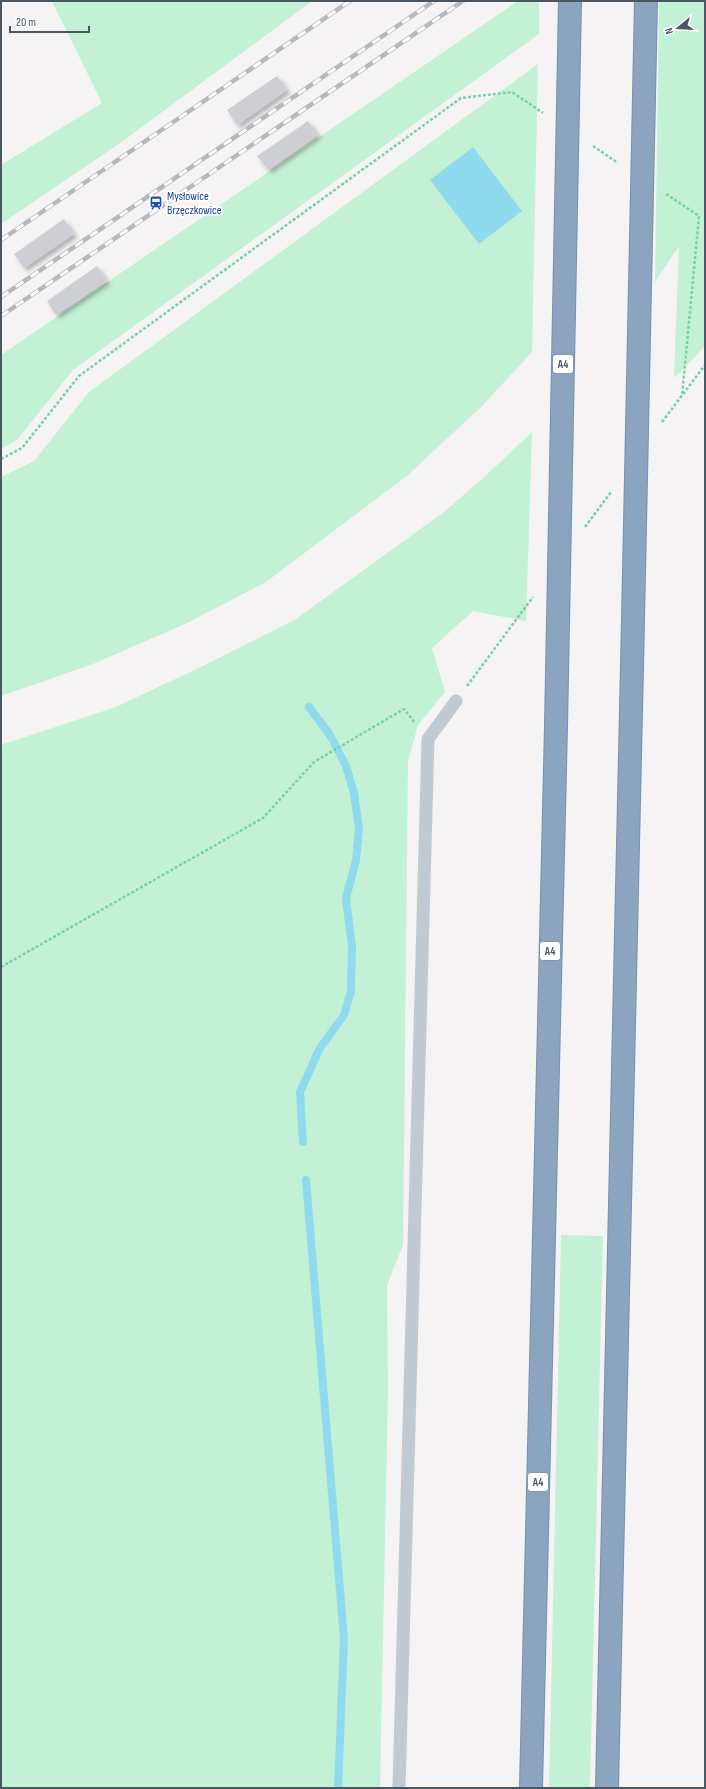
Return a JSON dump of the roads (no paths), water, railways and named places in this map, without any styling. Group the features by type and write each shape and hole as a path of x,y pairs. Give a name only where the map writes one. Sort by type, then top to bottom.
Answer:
{"highway":[{"name":"A4","path":"531,1788 556,726 570,1"},
{"path":"607,1788 646,1"}],"lane":[{"path":"399,1788 428,739 456,701"}],"water":[{"path":"473,147 522,211 479,244 430,180"}],"waterway":[{"path":"303,1142 300,1092 320,1048 344,1015 351,991 352,947 346,898 356,860 359,829 354,793 346,766 330,735 309,707"},
{"path":"306,1180 344,1639 338,1788"}],"railway":[{"path":"1,240 350,1"},
{"path":"1,297 434,1"},
{"path":"1,316 463,1"}],"place":[{"name":"Mysłowice Brzęczkowice","path":"156,203"}]}
